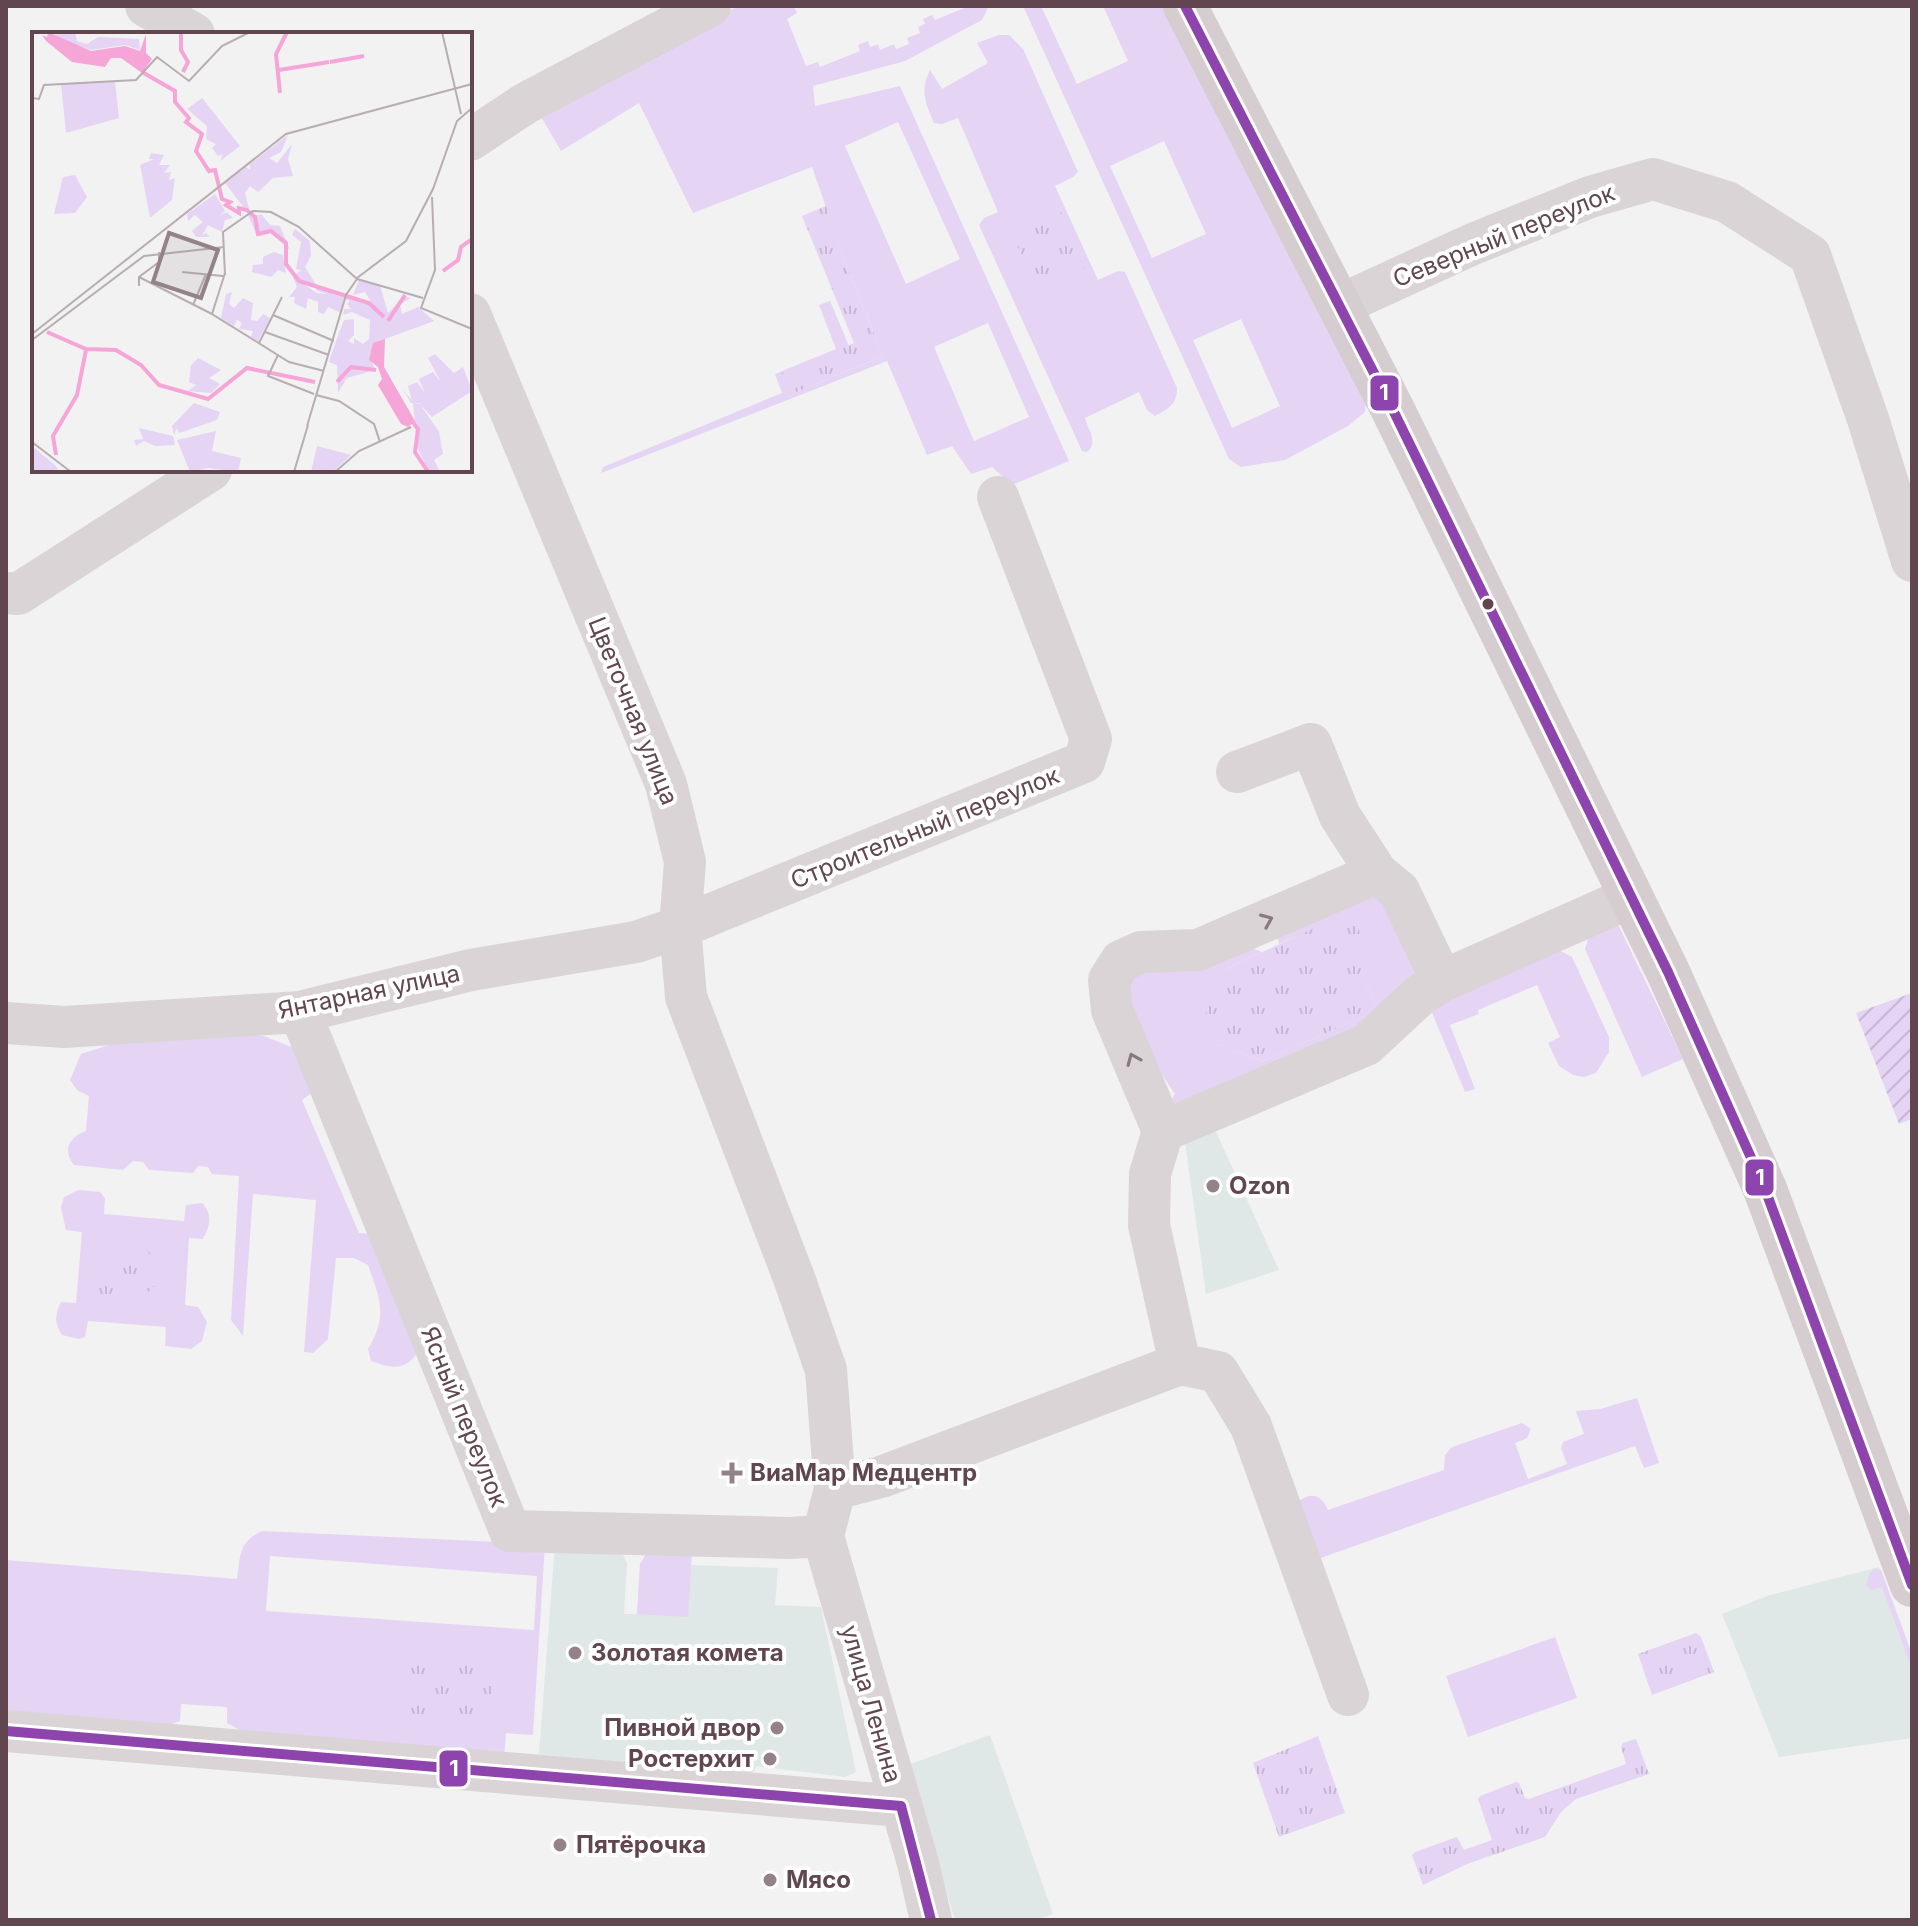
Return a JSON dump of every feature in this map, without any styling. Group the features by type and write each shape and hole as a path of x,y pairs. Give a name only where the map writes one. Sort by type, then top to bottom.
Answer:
{"main road":[{"path":"1185,6 1340,305 1668,972 1765,1189 1912,1585"}],"street":[{"path":"146,6 191,32"},
{"path":"472,139 526,103 710,6"},
{"name":"Северный переулок","path":"1340,305 1473,244 1590,197 1653,179 1727,202 1810,255 1868,419 1912,561"},
{"name":"Цветочная улица","path":"472,319 666,784 685,862 680,927 686,997 826,1370 835,1489"},
{"path":"6,593 18,594 208,472"},
{"name":"Строительный переулок","path":"680,927 1084,762 1091,739 998,497"},
{"path":"1237,772 1311,744 1340,816 1377,873 1399,891 1442,981"},
{"path":"1180,1364 1149,1225 1150,1174 1163,1131 1112,1010 1109,980 1121,961 1141,952 1198,950 1377,873"},
{"path":"1163,1131 1366,1045 1420,995 1442,981 1631,897"},
{"name":"Янтарная улица","path":"6,1023 64,1027 300,1012 471,970 636,942 680,927"},
{"name":"Ясный переулок","path":"300,1012 510,1531 790,1538 823,1536"},
{"path":"823,1536 835,1489 881,1477 1180,1364 1218,1372 1251,1426 1348,1695"},
{"name":"улица Ленина","path":"823,1536 918,1863 931,1920"},
{"path":"6,1731 901,1806"}],"shaded area":[{"path":"1212,1123 1279,1270 1206,1294 1184,1135"},
{"path":"555,1544 619,1547 627,1563 624,1614 637,1614 640,1564 692,1551 691,1565 778,1568 775,1605 821,1607 856,1772 845,1777 757,1766 751,1775 539,1754"},
{"path":"1879,1567 1912,1659 1912,1738 1779,1757 1722,1614 1770,1595"},
{"path":"990,1735 1053,1914 1034,1920 955,1920 908,1765"}],"green space":[{"path":"739,6 799,6 795,8 797,13 787,19 806,66 818,62 820,67 860,51 858,45 868,41 870,47 878,44 880,50 894,44 896,49 909,44 907,38 920,33 918,27 925,24 923,19 932,15 935,20 969,6 989,6 982,20 905,61 813,86 815,106 900,86 1069,461 1012,485 992,467 971,474 952,446 927,455 887,361 601,473 603,467 782,393 775,374 836,349 819,305 830,301 849,346 781,374 789,395 883,356 847,267 812,167 693,213 639,103 561,151 536,108","holes":["898,122 960,259 906,284 845,146","988,323 1029,417 974,441 934,347"]},
{"path":"1023,6 1041,6 1077,84 1128,61 1103,6 1167,6 1366,398 1365,412 1348,426 1285,460 1241,467 1229,459","holes":["1164,141 1206,234 1152,258 1110,166","1241,319 1280,406 1232,428 1193,340"]},
{"path":"999,35 1009,35 1023,49 1078,172 1055,186 1098,280 1118,271 1125,272 1177,388 1168,409 1155,416 1147,410 1139,392 1085,418 1092,440 1087,452 1082,451 979,225 984,218 998,212 958,118 942,124 934,123 926,103 924,90 930,70 942,89 988,63 977,43"},
{"path":"826,206 883,356 789,395 780,374 854,343 802,216"},
{"path":"1061,212 1085,268 1036,290 1012,233"},
{"path":"1365,885 1398,902 1428,968 1374,1029 1216,1092 1168,1105 1175,1094 1120,1012 1125,969 1234,941 1262,952 1219,972 1217,1044 1263,1061 1378,1010 1365,981 1351,912 1279,944 1276,932"},
{"path":"1351,911 1373,965 1365,981 1378,1010 1263,1061 1217,1044 1203,1022 1219,972"},
{"path":"1613,914 1683,1059 1642,1077 1585,949 1594,922"},
{"path":"1549,945 1572,957 1609,1037 1609,1052 1596,1073 1584,1077 1573,1075 1559,1066 1548,1043 1560,1037 1537,985 1450,1025 1475,1089 1465,1092 1428,1003"},
{"path":"1912,993 1912,1119 1899,1124 1856,1013"},
{"path":"264,1036 294,1048 314,1091 302,1100 359,1233 372,1234 422,1345 406,1364 394,1367 371,1361 368,1349 378,1327 379,1298 368,1265 354,1258 336,1258 328,1339 313,1353 304,1352 316,1200 253,1194 243,1336 231,1320 239,1176 212,1174 208,1167 198,1166 193,1173 149,1170 143,1162 133,1161 123,1170 74,1165 70,1159 69,1145 86,1131 89,1096 77,1090 70,1080 81,1054 109,1045"},
{"path":"78,1190 100,1192 105,1198 104,1214 184,1221 186,1205 202,1203 208,1211 209,1220 203,1239 189,1238 185,1305 198,1307 207,1322 202,1341 191,1349 165,1346 166,1327 88,1321 85,1337 79,1339 62,1335 57,1315 61,1302 76,1303 82,1232 66,1230 61,1208 64,1197"},
{"path":"137,1238 168,1274 131,1307 119,1294 104,1307 85,1285"},
{"path":"1637,1398 1659,1463 1644,1468 1635,1446 1318,1559 1297,1503 1307,1497 1319,1498 1328,1510 1444,1470 1445,1455 1452,1447 1522,1423 1531,1429 1527,1438 1515,1443 1528,1479 1567,1464 1561,1448 1563,1442 1584,1434 1576,1411 1600,1409"},
{"path":"262,1531 545,1544 533,1735 506,1733 504,1757 247,1734 227,1723 227,1707 181,1704 180,1721 163,1727 6,1714 6,1560 237,1579 244,1545","holes":["270,1556 537,1576 534,1630 266,1611"]},
{"path":"649,1549 692,1551 688,1617 637,1614 640,1564"},
{"path":"1874,1569 1881,1570 1912,1654 1912,1669 1882,1587 1871,1590 1866,1584"},
{"path":"1696,1633 1701,1637 1714,1672 1652,1695 1638,1654"},
{"path":"1555,1637 1577,1698 1468,1737 1446,1676"},
{"path":"408,1656 494,1664 488,1726 402,1718"},
{"path":"1318,1736 1345,1813 1279,1837 1253,1763"},
{"path":"1636,1739 1649,1774 1576,1799 1561,1812 1545,1837 1467,1864 1423,1885 1412,1855 1415,1852 1457,1837 1464,1850 1492,1840 1478,1799 1480,1796 1516,1782 1525,1798 1529,1799 1626,1764 1621,1747 1623,1743"}],"transit line":[{"name":"1","path":"1185,6 1393,410 1668,972 1765,1189 1912,1585"},
{"name":"1","path":"6,1731 901,1806"},
{"name":"1","path":"901,1806 931,1920"}],"place":[{"name":"Ozon","path":"1213,1186"},
{"name":"ВиаМар Медцентр","path":"732,1473"},
{"name":"Золотая комета","path":"575,1653"},
{"name":"Пивной двор","path":"777,1728"},
{"name":"Ростерхит","path":"770,1759"},
{"name":"Пятёрочка","path":"560,1845"},
{"name":"Мясо","path":"770,1880"}]}
